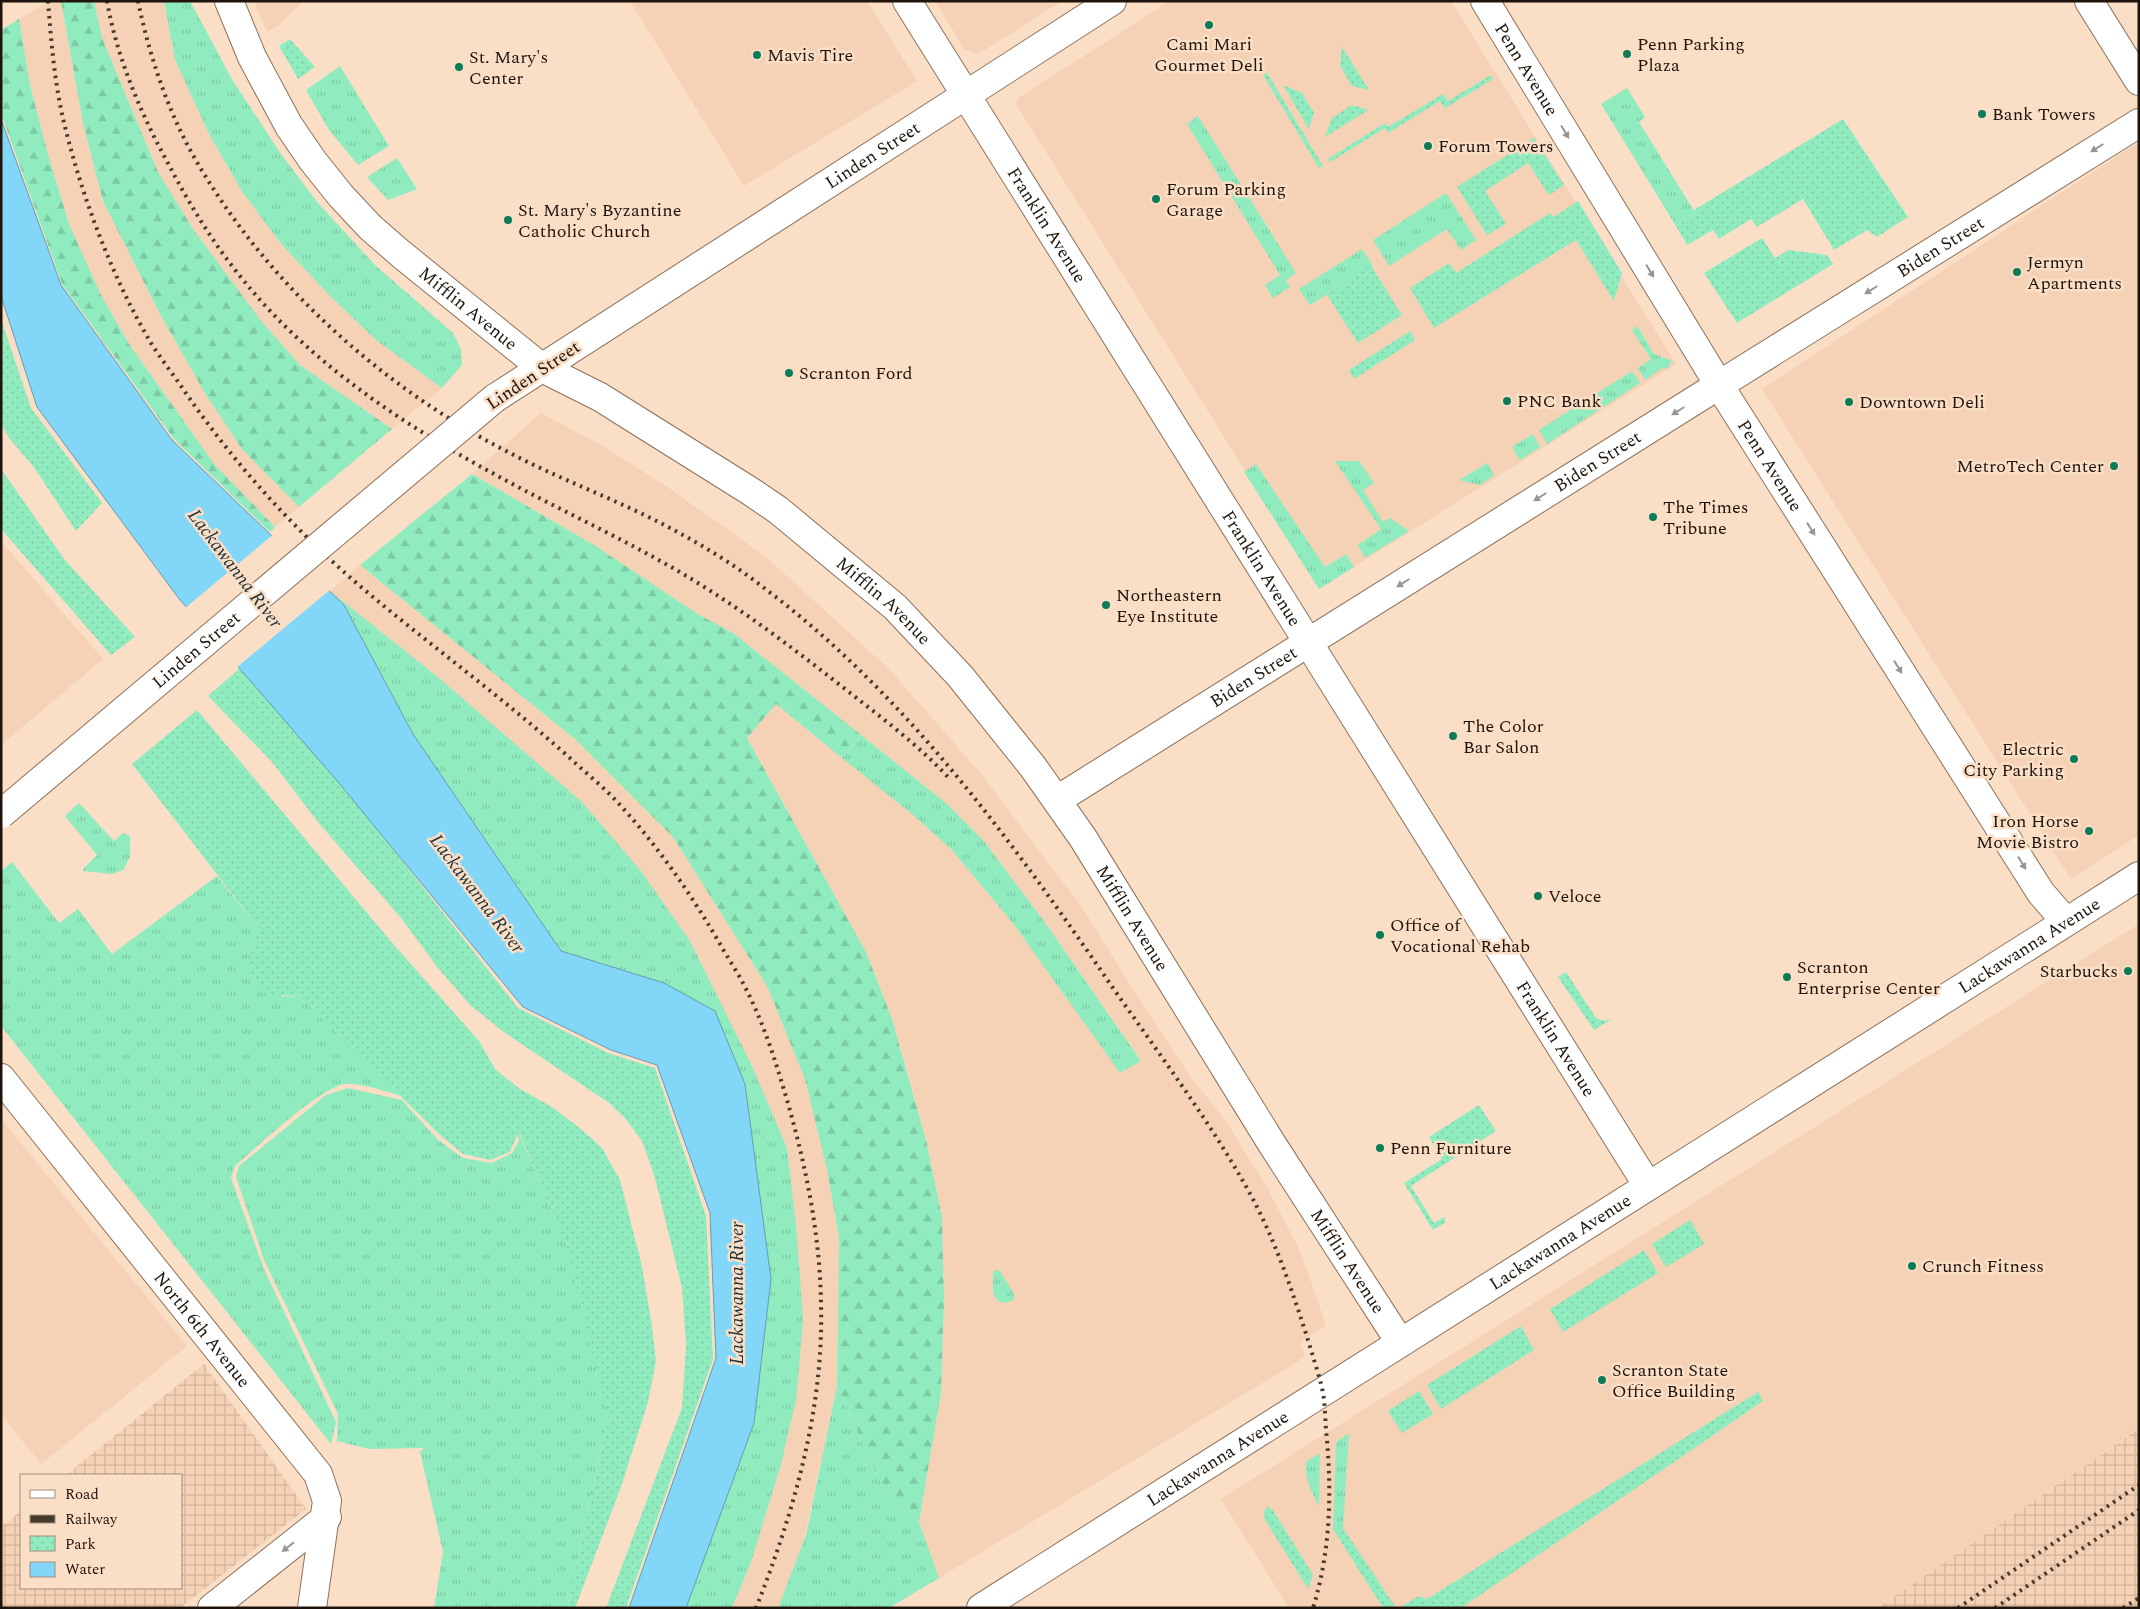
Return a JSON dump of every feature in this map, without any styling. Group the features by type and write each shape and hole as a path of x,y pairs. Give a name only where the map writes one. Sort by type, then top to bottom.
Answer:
{"street":[{"name":"Mifflin Avenue","path":"229,1 252,57 269,91 308,154 341,196 370,227 542,368 600,397 750,491 833,554 895,607 960,676 1057,800 1083,838 1272,1144 1400,1342"},
{"name":"Franklin Avenue","path":"907,1 1648,1186"},
{"name":"Linden Street","path":"1,814 495,398 1112,1"},
{"name":"Penn Avenue","path":"1485,1 1719,385 2041,893 2066,922"},
{"path":"2089,1 2139,81"},
{"name":"Biden Street","path":"1057,800 2139,123"},
{"name":"Lackawanna Avenue","path":"981,1608 2139,876"},
{"name":"North 6th Avenue","path":"1,1078 318,1474 327,1501 312,1608"},
{"path":"212,1608 326,1517"}],"shaded area":[{"path":"50,1 61,1 83,123 103,201 161,316 206,395 242,449 299,507 275,527 215,465 129,344 101,295 69,224 30,85 19,19"},
{"path":"94,1 164,1 175,60 210,136 243,193 282,245 329,295 376,340 442,388 392,429 300,365 262,322 193,229 158,172 102,38"},
{"path":"254,1 304,1 279,25 267,32"},
{"path":"630,1 867,1 917,81 744,186"},
{"path":"935,1 1062,1 976,54 965,50"},
{"path":"1170,1 1451,1 1676,364 1319,589 1016,104 1018,98"},
{"path":"2139,142 2139,835 2071,879 1762,389"},
{"path":"541,413 604,447 663,484 766,557 889,669 977,769 1082,907 1130,985 1188,1073 1227,1123 1268,1189 1301,1253 1326,1325 1300,1342 1305,1357 939,1578 919,1522 941,1393 944,1300 942,1217 926,1140 913,1091 892,1019 866,952 747,737 776,704 912,814 950,848 1012,922 1121,1073 1141,1060 1044,921 983,840 947,804 733,633 696,613 594,545 472,474"},
{"path":"1,541 103,659 1,745"},
{"path":"360,565 576,740 673,837 767,986 805,1079 827,1170 839,1237 837,1386 803,1544 778,1608 732,1608 748,1570 780,1468 803,1320 439,678 330,591"},
{"path":"2139,924 2139,1428 1878,1608 1289,1608 1221,1499"},
{"path":"1,1119 187,1346 41,1464 1,1414"},
{"path":"204,1364 306,1509 180,1608 1,1608 1,1527 20,1512 20,1589 182,1589 182,1474 67,1474"},
{"path":"2139,1428 2139,1608 1878,1608 2134,1432"}],"green space":[{"path":"61,1 94,1 102,38 158,172 193,229 262,322 300,365 392,429 299,507 242,449 206,395 161,316 103,201 83,123"},
{"path":"164,1 190,1 233,81 281,154 318,203 376,266 453,333 461,349 462,365 442,388 376,340 329,295 282,245 243,193 210,136 175,60"},
{"path":"19,19 30,85 47,151 69,224 101,295 129,344 215,465 275,527 270,532 174,439 62,284 1,113 1,30"},
{"path":"290,39 315,67 298,79 279,46"},
{"path":"1342,47 1369,90 1352,86 1340,66"},
{"path":"340,66 389,146 358,165 329,130 306,90"},
{"path":"1267,73 1323,166 1319,168 1263,75"},
{"path":"1491,75 1493,79 1445,108 1440,101 1388,133 1385,128 1330,162 1328,159 1385,123 1388,127 1443,94 1448,101"},
{"path":"1283,85 1302,93 1314,113 1309,129"},
{"path":"1627,88 1645,117 1639,122 1696,214 1676,226 1601,104"},
{"path":"1352,105 1368,110 1325,137 1332,118"},
{"path":"1198,116 1296,273 1286,280 1290,287 1273,298 1265,285 1280,275 1187,124"},
{"path":"1843,119 1908,217 1877,237 1867,230 1834,250 1803,199 1757,227 1751,219 1719,239 1713,230 1687,245 1676,226 1696,214 1694,210"},
{"path":"1534,138 1564,185 1549,195 1528,163 1485,191 1506,224 1487,235 1457,187"},
{"path":"397,158 417,189 388,200 367,177"},
{"path":"1446,193 1476,240 1461,250 1447,229 1389,266 1373,240"},
{"path":"1578,201 1622,273 1614,301 1576,240 1434,328 1410,288 1449,263 1456,273 1550,213 1554,217"},
{"path":"1762,238 1775,258 1788,250 1827,255 1833,264 1737,323 1704,273"},
{"path":"1362,249 1373,266 1310,305 1299,289"},
{"path":"1371,266 1402,315 1358,343 1327,295"},
{"path":"1,319 31,408 102,503 76,531 33,466 9,438 1,424"},
{"path":"1637,326 1654,354 1672,361 1667,369 1662,368 1645,380 1638,368 1651,359 1632,330"},
{"path":"1410,331 1415,340 1354,379 1349,370"},
{"path":"1632,371 1640,383 1547,444 1539,430"},
{"path":"1533,434 1540,447 1520,460 1512,447"},
{"path":"1335,461 1359,461 1374,483 1363,490 1383,522 1390,518 1409,531 1365,558 1358,545 1381,529"},
{"path":"1487,463 1494,475 1480,485 1459,480"},
{"path":"1256,464 1325,567 1346,554 1354,567 1319,589 1244,472"},
{"path":"1,469 65,560 135,637 111,655 1,529"},
{"path":"472,474 594,545 696,613 733,633 861,735 842,758 776,704 747,738 866,952 892,1019 926,1140 942,1217 944,1300 941,1393 919,1522 887,1497 837,1386 839,1237 827,1170 805,1079 767,986 673,837 576,740 360,565"},
{"path":"330,591 439,678 582,802 641,871 690,941 752,1066 787,1148 796,1225 803,1320 796,1400 780,1468 750,1565 732,1608 686,1608 754,1423 771,1279 745,1084 664,983 561,951 413,734 344,605"},
{"path":"246,663 518,1008 608,1053 655,1068 706,1216 713,1359 626,1608 606,1608 682,1408 686,1345 682,1288 655,1178 642,1141 625,1118 609,1103 505,1033 470,1005 438,968 401,918 317,821 272,762 208,696"},
{"path":"197,710 394,945 479,1041 495,1069 520,1089 552,1107 581,1129 602,1148 620,1180 641,1262 656,1361 648,1402 621,1487 575,1608 568,1608 608,1417 568,1250 519,1131 510,1152 490,1160 463,1154 441,1136 300,997 264,993 251,975 251,953 259,929 132,764"},
{"path":"861,735 947,804 983,840 1044,921 1141,1061 1120,1073 1012,922 950,848 912,814 842,758"},
{"path":"79,803 114,841 123,833 130,836 130,857 123,870 112,874 83,871 97,855 65,816"},
{"path":"12,862 59,923 78,909 112,954 217,876 259,929 251,953 282,996 300,997 402,1096 358,1084 345,1084 334,1088 305,1106 258,1145 235,1166 231,1178 264,1269 336,1422 331,1444 1,1026 1,871"},
{"path":"1566,972 1596,1018 1604,1021 1612,1019 1594,1030 1558,977"},
{"path":"348,1088 402,1100 438,1140 463,1158 492,1163 512,1153 519,1141 515,1123 568,1249 582,1251 608,1417 568,1608 434,1608 443,1552 420,1452 424,1448 369,1449 337,1441 338,1414 264,1260 236,1177 239,1166 326,1095"},
{"path":"1479,1105 1496,1131 1411,1186 1434,1223 1444,1217 1446,1222 1433,1230 1404,1183 1442,1159 1429,1137"},
{"path":"1690,1220 1704,1244 1666,1267 1652,1244"},
{"path":"1644,1250 1658,1273 1563,1332 1550,1309"},
{"path":"996,1270 1000,1271 1014,1294 1014,1300 1005,1303 998,1301 993,1293 993,1272"},
{"path":"1521,1326 1534,1350 1441,1409 1427,1385"},
{"path":"837,1386 887,1497 919,1522 939,1578 889,1608 778,1608 806,1535"},
{"path":"1419,1391 1433,1414 1402,1433 1388,1411"},
{"path":"1758,1392 1763,1401 1461,1608 1399,1608 1419,1596 1427,1599"},
{"path":"1349,1433 1343,1528 1336,1534 1333,1530 1336,1442"},
{"path":"1320,1453 1319,1507 1309,1485 1306,1474 1306,1462"},
{"path":"1267,1507 1272,1509 1313,1575 1308,1589 1264,1518 1264,1512"},
{"path":"1343,1528 1396,1608 1383,1608 1336,1534"}],"water":[{"name":"Lackawanna River","path":"1,119 61,285 172,440 344,605 413,734 561,951 664,983 715,1011 745,1084 771,1279 754,1423 686,1608 629,1608 716,1358 710,1213 657,1065 611,1050 523,1007 339,783 180,600 37,407 1,296"}],"pier":[{"path":"274,534 331,589 236,668 184,609"}],"railway":[{"path":"48,1 59,100 77,172 98,232 123,290 136,317 163,361 203,417 246,471 268,497 316,546 367,592 547,738 621,806 648,838 686,889 738,974 754,1006 765,1032 787,1100 806,1175 818,1252 821,1304 821,1343 817,1382 812,1421 804,1459 783,1535 756,1608"},
{"path":"107,1 117,44 140,107 186,197 233,268 270,311 298,339 360,390 427,435 517,486 664,563 738,609 808,660 890,725 926,755 948,777"},
{"path":"138,1 162,88 190,150 201,169 230,213 262,255 335,332 375,366 418,398 462,426 548,472 670,528 720,557 768,591 819,633 867,678 913,726 998,827 1037,880 1217,1138 1248,1190 1281,1262 1315,1362 1324,1403 1329,1475 1327,1542 1313,1608"},
{"path":"1958,1608 2139,1485"},
{"path":"1995,1608 2139,1510"},
{"path":"2123,1608 2139,1598"}],"place":[{"name":"Cami Mari Gourmet Deli","path":"1209,25"},
{"name":"Penn Parking Plaza","path":"1627,54"},
{"name":"Mavis Tire","path":"757,55"},
{"name":"St. Mary's Center","path":"459,67"},
{"name":"Bank Towers","path":"1982,114"},
{"name":"Forum Towers","path":"1428,146"},
{"name":"Forum Parking Garage","path":"1156,199"},
{"name":"St. Mary's Byzantine Catholic Church","path":"508,220"},
{"name":"Jermyn Apartments","path":"2017,272"},
{"name":"Scranton Ford","path":"789,373"},
{"name":"PNC Bank","path":"1507,401"},
{"name":"Downtown Deli","path":"1849,402"},
{"name":"MetroTech Center","path":"2114,466"},
{"name":"The Times Tribune","path":"1653,517"},
{"name":"Northeastern Eye Institute","path":"1106,605"},
{"name":"The Color Bar Salon","path":"1453,736"},
{"name":"Electric City Parking","path":"2074,759"},
{"name":"Iron Horse Movie Bistro","path":"2089,831"},
{"name":"Veloce","path":"1538,896"},
{"name":"Office of Vocational Rehab","path":"1380,935"},
{"name":"Starbucks","path":"2128,971"},
{"name":"Scranton Enterprise Center","path":"1787,977"},
{"name":"Penn Furniture","path":"1380,1148"},
{"name":"Crunch Fitness","path":"1912,1266"},
{"name":"Scranton State Office Building","path":"1602,1380"}]}
